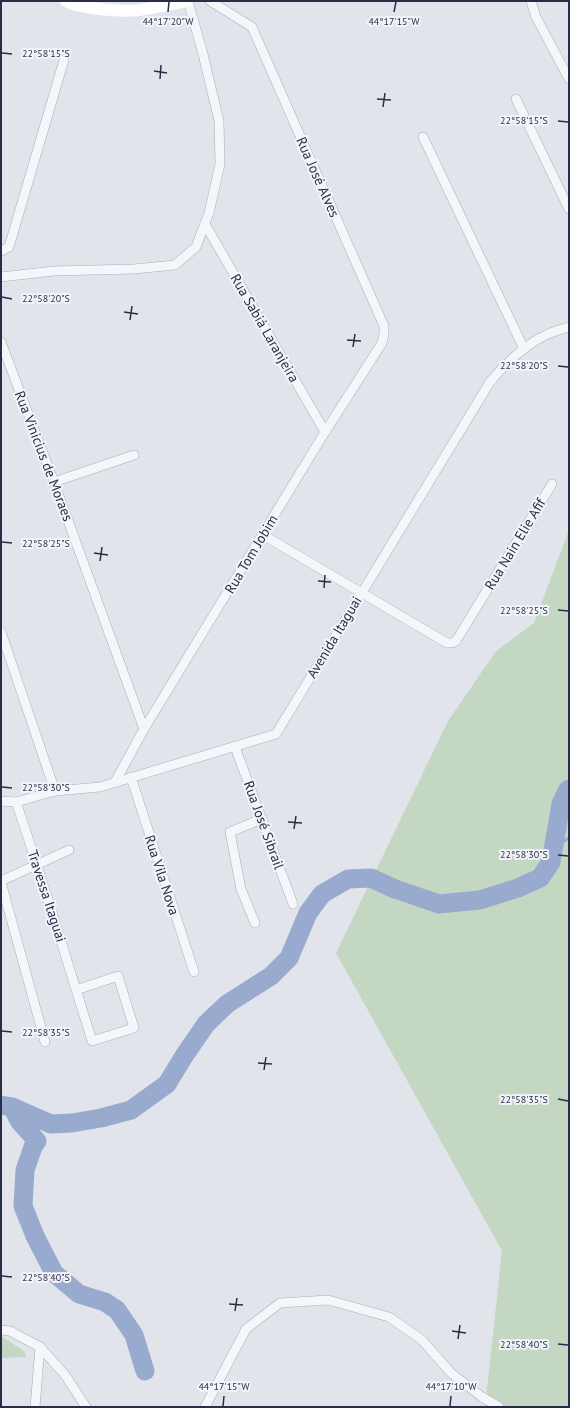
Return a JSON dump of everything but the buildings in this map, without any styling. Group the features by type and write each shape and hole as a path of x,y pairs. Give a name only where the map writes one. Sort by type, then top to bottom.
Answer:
{"street":[{"path":"1,277 54,271 134,269 175,265 196,247 209,213 220,164 220,128 203,54 187,1 138,11 102,10 74,5 66,1"},
{"name":"Rua José Alves","path":"210,1 252,27 384,326"},
{"path":"531,1 536,17 569,78"},
{"path":"1,250 9,247 64,60"},
{"path":"516,99 569,210"},
{"path":"423,137 524,349"},
{"name":"Rua Sabiá Laranjeira","path":"205,224 325,432"},
{"name":"Rua Tom Jobim","path":"115,782 144,729 325,432 382,343 384,326"},
{"name":"Avenida Itaguai","path":"1,802 16,802 55,791 100,787 276,734 490,382 504,365 524,349 547,334 569,327"},
{"name":"Rua Vinicius de Moraes","path":"1,342 144,729"},
{"path":"54,482 134,455"},
{"name":"Rua Nain Elie Afif","path":"361,593 447,643 452,644 456,641 552,484"},
{"path":"263,535 361,593"},
{"path":"1,632 55,791"},
{"name":"Rua José Sibrail","path":"235,747 293,904"},
{"name":"Rua Vila Nova","path":"131,777 194,972"},
{"name":"Travessa Itaguai","path":"16,802 38,865 76,990 92,1041 134,1028 118,976 76,990"},
{"path":"255,923 241,889 230,832 262,819"},
{"path":"45,1042 1,882 69,850"},
{"path":"205,1407 246,1329 280,1303 328,1300 389,1317 422,1340 451,1373 482,1397 499,1407"},
{"path":"1,1330 10,1331 40,1347 65,1375 86,1407"},
{"path":"34,1407 40,1347"}],"green space":[{"path":"569,530 569,1407 485,1407 502,1251 336,953 448,721 496,651 534,623"},
{"path":"1,1336 24,1351 26,1357 1,1358"}],"waterway":[{"path":"1,1105 12,1107 51,1124 72,1123 101,1118 131,1110 167,1084 206,1024 227,1004 271,976 289,958 308,913 322,894 348,879 371,878 395,889 439,904 480,900 518,888 540,878 551,862 561,804 569,789"},
{"path":"553,847 569,838"},
{"path":"12,1107 20,1122 37,1141 33,1147 25,1170 23,1206 35,1236 54,1273 79,1294 105,1302 117,1310 134,1335 145,1371"}]}
